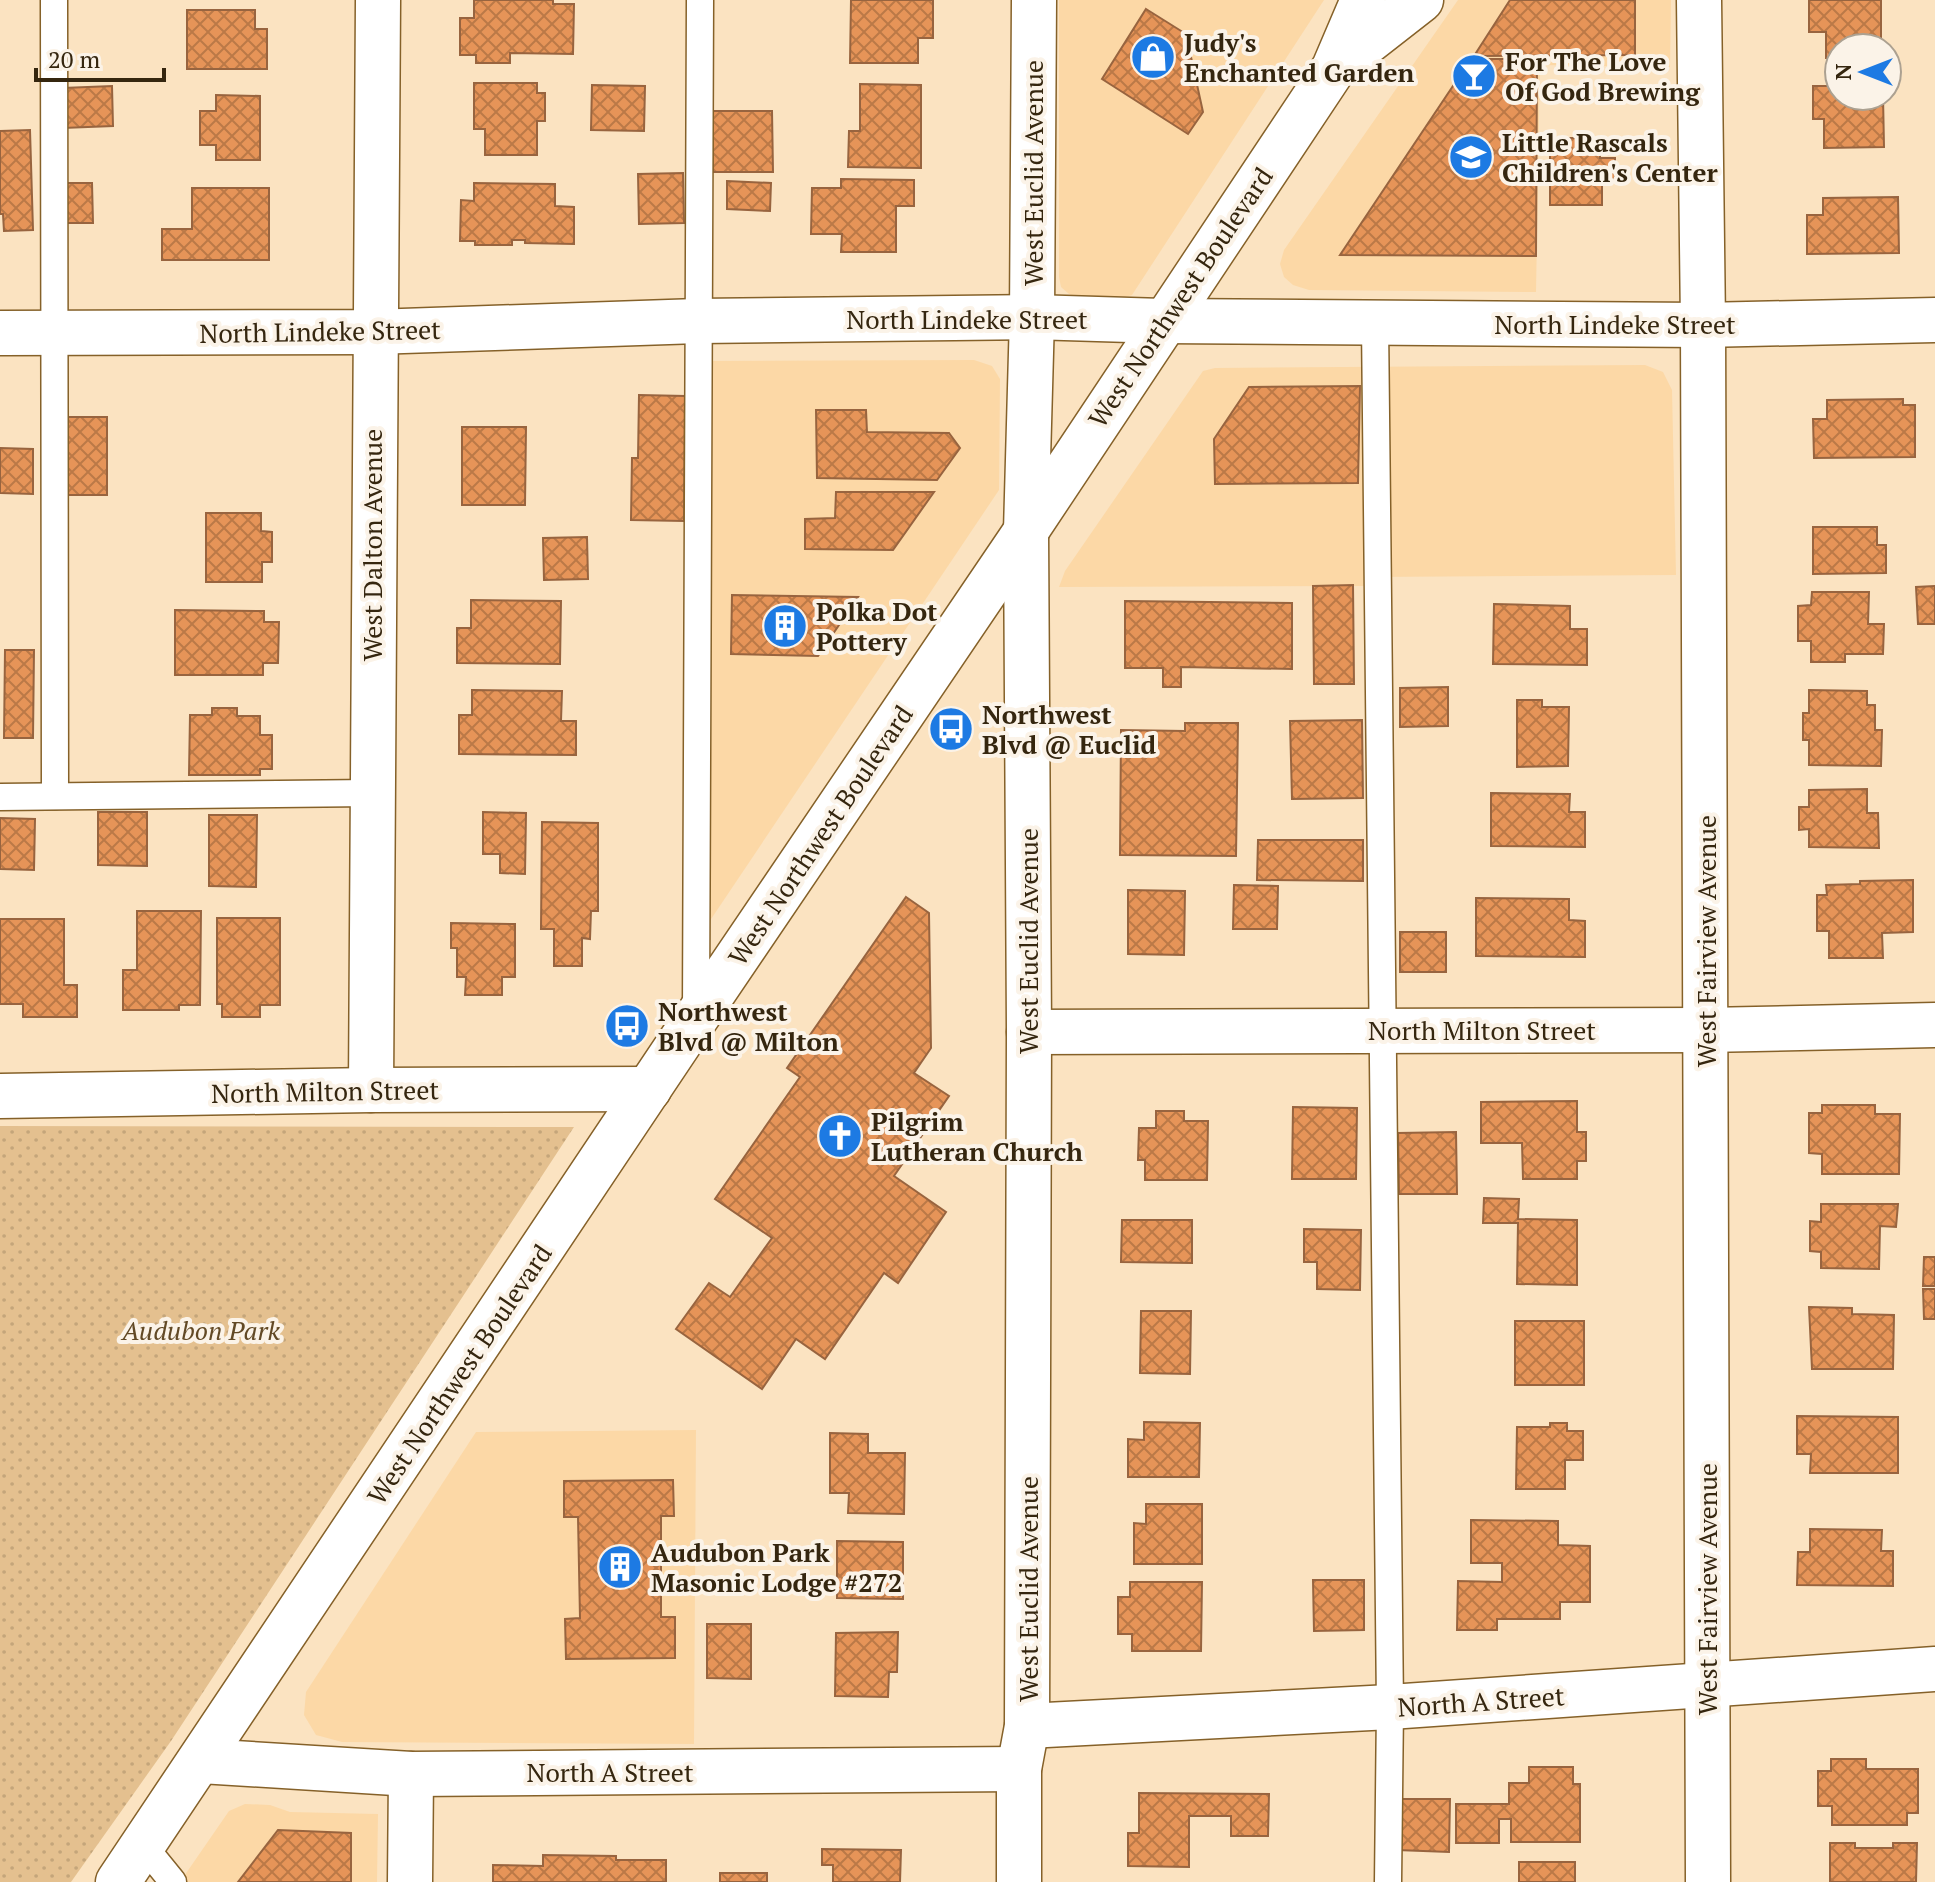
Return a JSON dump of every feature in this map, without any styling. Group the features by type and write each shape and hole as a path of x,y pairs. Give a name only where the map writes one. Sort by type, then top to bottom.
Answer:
{"street":[{"name":"West Dalton Avenue","path":"371,1090 373,332 378,0"},
{"name":"West Euclid Avenue","path":"1019,1882 1019,1769 1027,1726 1029,1032 1026,531 1032,317 1034,0"},
{"name":"West Northwest Boulevard","path":"118,1882 1334,68 1363,0"},
{"name":"West Northwest Boulevard","path":"1334,68 1421,0"},
{"name":"West Fairview Avenue","path":"1699,0 1703,325 1708,1882"},
{"name":"North Lindeke Street","path":"0,333 373,332 698,321 1032,317 1163,321 1703,325 1935,320"},
{"name":"North Milton Street","path":"1029,1032 1706,1030 1935,1025"},
{"name":"North Milton Street","path":"0,1096 649,1089"},
{"name":"North A Street","path":"1027,1726 1390,1707 1935,1669"},
{"name":"North A Street","path":"201,1761 411,1774 1019,1769"},
{"path":"410,1882 411,1774"}],"lane":[{"path":"54,0 55,796"},
{"path":"696,1018 700,0"},
{"path":"1375,323 1390,1707 1388,1882"},
{"path":"0,797 371,793"},
{"path":"143,1845 173,1882"}],"shaded area":[{"path":"1059,0 1324,0 1132,295 1118,299 1080,299 1061,287 1059,277"},
{"path":"1458,0 1671,0 1670,67 1540,65 1536,292 1309,290 1293,285 1284,277 1280,264 1284,250"},
{"path":"974,360 992,366 1000,379 999,490 701,934 702,361"},
{"path":"1645,365 1663,372 1672,390 1676,575 1367,577 1367,586 1059,587 1065,571 1203,371 1215,368"},
{"path":"696,1430 694,1744 342,1742 316,1735 304,1715 306,1692 476,1432"},
{"path":"245,1804 270,1805 290,1812 378,1814 377,1882 180,1882 229,1811"}],"green space":[{"name":"Audubon Park","path":"0,1126 574,1127 171,1741 71,1882 0,1882"}],"building":[{"path":"474,0 553,0 553,4 574,4 573,54 510,53 510,63 476,63 476,55 460,55 460,18 474,18"},
{"path":"851,0 933,0 933,38 918,38 918,63 850,63"},
{"path":"1510,0 1635,0 1635,55 1474,56"},
{"path":"1809,0 1881,0 1881,32 1809,32"},
{"name":"Judy's Enchanted Garden","path":"1146,9 1186,34 1203,112 1188,134 1102,79"},
{"path":"187,10 255,10 255,29 267,29 267,69 187,69"},
{"name":"Little Rascals Children's Center","path":"1471,59 1537,59 1536,256 1340,255"},
{"path":"474,83 537,83 537,93 545,93 545,121 537,121 537,155 485,155 485,129 474,129"},
{"path":"860,84 921,85 921,168 848,167 849,131 860,131"},
{"path":"592,85 645,86 644,131 591,130"},
{"path":"112,86 113,126 63,128 63,88"},
{"path":"1813,86 1823,86 1823,112 1883,112 1884,147 1824,148 1824,119 1813,119"},
{"path":"216,95 260,96 260,160 216,160 216,145 200,145 200,111 216,111"},
{"path":"712,111 772,111 773,172 713,172"},
{"path":"30,130 33,230 4,231 3,214 0,214 0,131"},
{"path":"1550,138 1600,138 1600,158 1615,158 1615,181 1602,181 1602,205 1550,205"},
{"path":"683,173 684,223 639,224 638,174"},
{"path":"841,179 914,180 914,206 896,206 896,252 841,252 842,234 811,234 812,188 841,188"},
{"path":"727,181 771,183 770,211 727,209"},
{"path":"58,183 92,183 93,223 59,223"},
{"path":"474,183 555,184 555,206 574,207 574,244 512,240 512,245 475,245 475,241 460,241 461,200 474,201"},
{"path":"192,188 269,188 269,260 162,260 162,229 192,229"},
{"path":"1898,197 1899,253 1807,254 1807,215 1823,215 1823,198"},
{"path":"1360,386 1358,483 1215,484 1214,439 1249,387"},
{"path":"639,395 685,396 684,521 631,520 632,458 638,458"},
{"path":"1903,399 1903,405 1915,405 1915,457 1814,458 1813,419 1827,419 1827,400"},
{"path":"816,410 866,410 867,432 949,433 960,448 937,480 817,478"},
{"path":"61,417 107,417 107,495 67,495"},
{"path":"462,427 526,427 525,505 462,505"},
{"path":"0,448 33,449 33,494 0,493"},
{"path":"836,492 934,492 893,550 805,549 805,519 835,518"},
{"path":"206,513 261,513 261,531 272,532 272,562 262,562 262,582 206,582"},
{"path":"1813,527 1877,527 1877,545 1886,545 1886,573 1813,574"},
{"path":"587,537 588,579 544,580 543,538"},
{"path":"1353,585 1354,684 1314,684 1313,586"},
{"path":"1935,586 1935,624 1918,624 1916,587"},
{"path":"1812,592 1869,592 1868,624 1884,624 1883,654 1845,654 1845,662 1811,662 1811,641 1798,641 1798,606 1811,605"},
{"name":"Polka Dot Pottery","path":"732,595 858,597 818,656 731,654"},
{"path":"471,600 561,601 560,664 457,663 457,628 471,628"},
{"path":"1125,601 1292,603 1292,669 1181,667 1181,687 1163,687 1163,668 1125,668"},
{"path":"1494,604 1570,606 1570,629 1587,629 1587,665 1493,664"},
{"path":"175,610 264,611 264,622 279,622 278,663 263,663 263,675 175,675"},
{"path":"5,650 34,650 33,738 4,738"},
{"path":"1448,687 1448,726 1400,727 1400,688"},
{"path":"472,690 562,691 561,721 576,721 576,755 459,754 459,715 472,715"},
{"path":"1809,690 1867,691 1867,705 1875,705 1875,730 1882,730 1881,766 1809,765 1809,740 1803,740 1803,713 1809,713"},
{"path":"1517,700 1542,700 1542,707 1569,707 1568,766 1517,767"},
{"path":"212,708 237,708 237,716 260,716 260,735 272,735 272,769 260,769 260,775 189,775 190,715 212,715"},
{"path":"1362,720 1363,798 1292,799 1290,721"},
{"path":"1185,723 1238,723 1236,856 1120,855 1121,730 1185,731"},
{"path":"1867,789 1867,813 1878,813 1879,848 1809,847 1809,829 1799,830 1799,807 1809,807 1809,790"},
{"path":"1491,793 1570,794 1569,812 1585,812 1585,847 1491,846"},
{"path":"98,812 147,812 147,866 98,865"},
{"path":"483,812 526,813 525,874 500,873 500,854 483,854"},
{"path":"209,815 257,815 256,887 209,886"},
{"path":"0,818 35,819 34,870 0,869"},
{"path":"542,822 598,823 598,911 591,911 590,939 582,938 582,966 554,966 554,929 541,929"},
{"path":"1258,840 1363,840 1363,881 1257,880"},
{"path":"1913,880 1913,932 1882,933 1883,958 1829,958 1829,931 1817,931 1817,895 1827,895 1826,885"},
{"path":"1234,885 1278,886 1277,929 1233,929"},
{"path":"1128,890 1185,891 1184,955 1128,954"},
{"name":"Pilgrim Lutheran Church","path":"906,897 929,913 931,1048 914,1073 949,1096 894,1176 946,1212 898,1283 884,1273 825,1359 796,1339 762,1389 676,1329 709,1283 730,1297 772,1238 715,1199 800,1077 787,1068"},
{"path":"1476,898 1569,899 1569,920 1585,921 1585,957 1476,956"},
{"path":"137,911 201,911 200,1005 179,1005 179,1010 123,1010 123,970 137,970"},
{"path":"217,918 280,918 280,1005 260,1005 260,1017 222,1017 222,1004 217,1004"},
{"path":"0,919 64,919 64,985 77,985 77,1017 23,1017 23,1004 0,1004"},
{"path":"451,923 515,924 515,977 502,977 502,995 465,995 466,977 457,977 457,948 451,948"},
{"path":"1400,932 1446,932 1446,972 1400,972"},
{"path":"1577,1101 1577,1132 1586,1132 1586,1161 1577,1161 1577,1179 1523,1179 1522,1143 1481,1143 1481,1102"},
{"path":"1822,1105 1875,1105 1875,1114 1900,1114 1899,1174 1822,1174 1822,1154 1809,1153 1809,1113 1822,1113"},
{"path":"1293,1107 1357,1108 1356,1179 1292,1179"},
{"path":"1156,1111 1184,1111 1184,1121 1208,1121 1207,1180 1145,1180 1145,1160 1138,1160 1139,1128 1156,1128"},
{"path":"1456,1132 1457,1194 1399,1194 1398,1133"},
{"path":"1484,1198 1519,1199 1518,1219 1577,1220 1577,1285 1517,1284 1518,1223 1483,1223"},
{"path":"1821,1204 1898,1204 1896,1227 1880,1226 1879,1269 1821,1268 1821,1252 1810,1251 1810,1221 1821,1222"},
{"path":"1122,1220 1192,1220 1192,1263 1121,1262"},
{"path":"1304,1229 1361,1230 1360,1290 1317,1289 1317,1262 1304,1262"},
{"path":"1924,1257 1935,1257 1935,1286 1923,1286"},
{"path":"1923,1289 1935,1289 1935,1319 1924,1319"},
{"path":"1809,1307 1852,1308 1852,1314 1894,1315 1893,1369 1812,1369"},
{"path":"1141,1311 1191,1311 1190,1374 1140,1373"},
{"path":"1515,1321 1584,1321 1584,1385 1515,1385"},
{"path":"1797,1416 1898,1417 1898,1473 1810,1473 1811,1454 1797,1454"},
{"path":"1144,1422 1200,1423 1199,1477 1128,1477 1128,1439 1144,1440"},
{"path":"1550,1423 1567,1423 1567,1431 1583,1431 1583,1460 1565,1460 1565,1489 1516,1489 1517,1427 1550,1427"},
{"path":"830,1433 868,1434 868,1453 905,1453 904,1514 848,1513 849,1493 830,1493"},
{"name":"Audubon Park Masonic Lodge #272","path":"673,1480 674,1516 661,1516 661,1617 675,1617 675,1658 566,1659 565,1619 580,1618 578,1517 564,1517 564,1481"},
{"path":"1146,1504 1202,1504 1202,1564 1134,1564 1134,1523 1146,1524"},
{"path":"1471,1520 1558,1521 1558,1545 1590,1546 1590,1602 1560,1602 1560,1619 1497,1619 1497,1630 1457,1630 1458,1581 1502,1582 1502,1563 1471,1563"},
{"path":"1810,1529 1882,1530 1881,1551 1893,1551 1893,1586 1797,1585 1798,1552 1810,1552"},
{"path":"837,1541 903,1542 903,1599 837,1598"},
{"path":"1313,1580 1364,1580 1364,1630 1314,1631"},
{"path":"1130,1582 1202,1582 1201,1651 1132,1651 1132,1634 1118,1634 1118,1597 1130,1597"},
{"path":"707,1624 751,1624 751,1679 707,1678"},
{"path":"898,1632 897,1672 889,1672 888,1697 835,1696 836,1633"},
{"path":"1831,1759 1866,1759 1866,1769 1918,1769 1918,1813 1907,1813 1907,1825 1832,1825 1832,1806 1818,1806 1818,1771 1831,1771"},
{"path":"1529,1767 1573,1767 1573,1784 1580,1784 1580,1842 1511,1842 1511,1819 1499,1819 1499,1843 1456,1843 1456,1804 1509,1804 1509,1783 1529,1783"},
{"path":"1139,1793 1269,1794 1268,1836 1231,1836 1231,1816 1189,1816 1189,1867 1128,1866 1128,1833 1139,1833"},
{"path":"1398,1799 1450,1799 1449,1852 1397,1850"},
{"path":"278,1830 351,1833 351,1882 238,1882"},
{"path":"1830,1843 1855,1843 1855,1848 1893,1848 1893,1843 1917,1843 1916,1882 1830,1882"},
{"path":"822,1849 901,1850 900,1882 833,1882 833,1865 822,1865"},
{"path":"543,1855 666,1860 666,1882 493,1882 493,1865 543,1866"},
{"path":"1519,1862 1575,1862 1575,1882 1519,1882"},
{"path":"720,1873 767,1873 767,1882 720,1882"}],"place":[{"name":"Judy's Enchanted Garden","path":"1153,57"},
{"name":"For The Love Of God Brewing","path":"1474,76"},
{"name":"Little Rascals Children's Center","path":"1471,157"},
{"name":"Polka Dot Pottery","path":"785,626"},
{"name":"Northwest Blvd @ Euclid","path":"951,729"},
{"name":"Northwest Blvd @ Milton","path":"627,1026"},
{"name":"Pilgrim Lutheran Church","path":"840,1136"},
{"name":"Audubon Park Masonic Lodge #272","path":"620,1567"}]}
